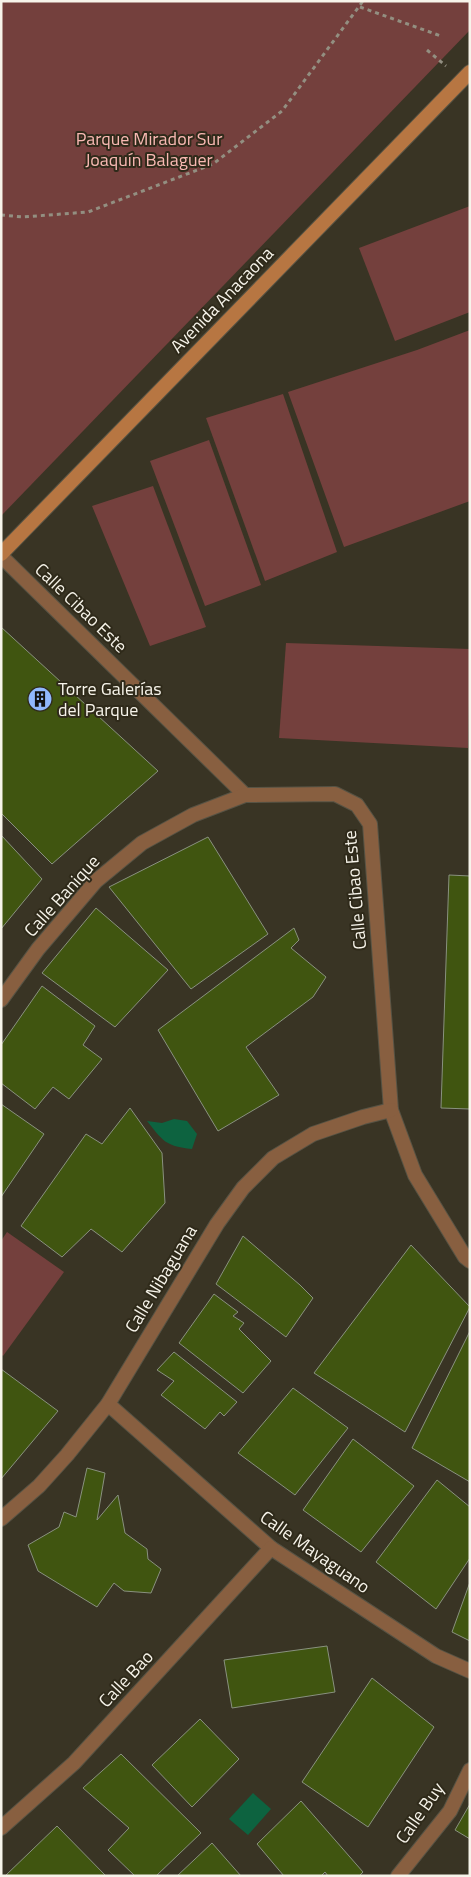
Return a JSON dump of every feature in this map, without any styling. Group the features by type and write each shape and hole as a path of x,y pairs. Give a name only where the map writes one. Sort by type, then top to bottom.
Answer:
{"main road":[{"name":"Avenida Anacaona","path":"1,555 467,80"}],"street":[{"name":"Calle Cibao Este","path":"1,555 245,795 335,794 357,805 370,824 391,1110 415,1175 465,1257 470,1261"},
{"name":"Calle Banique","path":"1,1000 38,949 96,881 134,849 193,815 245,795"},
{"name":"Calle Nibaguana","path":"1,1519 39,1486 108,1404 217,1224 243,1188 273,1158 313,1134 363,1117 391,1110"},
{"name":"Calle Mayaguano","path":"108,1404 271,1548 436,1656 470,1671"},
{"name":"Calle Bao","path":"1,1828 74,1763 271,1548"},
{"name":"Calle Buy","path":"398,1876 450,1811 470,1770"}],"path":[{"path":"1,214 23,216 88,212 213,164 282,111 363,1"},
{"path":"360,7 441,36"}],"green space":[{"name":"Parque Mirador Sur Joaquín Balaguer","path":"1,1 470,1 470,30 1,516"},
{"path":"470,206 470,312 395,341 359,248"},
{"path":"470,330 470,501 344,547 288,392 417,350"},
{"path":"283,394 337,552 265,581 206,418"},
{"path":"209,440 261,585 205,606 150,461"},
{"path":"153,486 206,627 150,646 92,506"},
{"path":"286,643 470,649 468,748 279,738"},
{"path":"7,1232 64,1272 3,1356 1,1354 1,1241"}],"shaded area":[{"path":"174,1119 187,1121 197,1134 192,1149 176,1146 165,1141 147,1121 162,1123"},
{"path":"253,1793 271,1809 248,1835 229,1819"}],"building":[{"name":"Torre Galerías del Parque","path":"1,627 158,771 52,864 1,813"},
{"path":"1,835 42,879 1,929"},
{"path":"208,837 268,934 191,989 109,887"},
{"path":"449,875 470,876 470,1109 441,1108"},
{"path":"96,908 168,970 115,1027 42,973"},
{"path":"294,928 299,940 291,948 326,977 313,997 246,1047 279,1095 218,1131 158,1030"},
{"path":"42,986 95,1026 83,1045 102,1059 69,1099 53,1087 35,1109 1,1083 1,1045"},
{"path":"1,1104 44,1134 1,1197"},
{"path":"130,1108 162,1153 165,1203 122,1252 91,1229 62,1257 21,1226 86,1134 102,1144"},
{"path":"243,1236 313,1298 286,1337 216,1284"},
{"path":"411,1245 470,1307 405,1432 314,1373"},
{"path":"214,1294 238,1312 233,1316 244,1323 239,1329 271,1361 243,1393 179,1343"},
{"path":"470,1331 470,1482 412,1448"},
{"path":"174,1352 237,1402 224,1416 220,1412 205,1429 161,1395 174,1381 157,1370"},
{"path":"1,1369 58,1411 1,1479"},
{"path":"293,1388 348,1428 295,1495 238,1453"},
{"path":"353,1439 414,1486 361,1552 303,1510"},
{"path":"87,1468 105,1473 97,1520 118,1495 125,1533 147,1549 148,1559 161,1569 151,1593 124,1591 114,1583 97,1607 38,1571 28,1545 59,1527 64,1512 76,1517"},
{"path":"437,1480 470,1507 470,1558 436,1609 376,1562"},
{"path":"470,1582 470,1641 452,1632"},
{"path":"327,1646 335,1692 232,1708 224,1660"},
{"path":"372,1678 434,1727 368,1827 302,1782"},
{"path":"200,1719 239,1759 192,1807 152,1765"},
{"path":"121,1754 201,1833 156,1876 135,1876 108,1850 129,1828 83,1788"},
{"path":"301,1801 363,1872 359,1876 328,1876 325,1872 321,1876 284,1876 257,1844"},
{"path":"470,1804 470,1839 455,1830"},
{"path":"57,1826 106,1876 5,1876"},
{"path":"212,1843 241,1876 177,1876"}],"place":[{"name":"Torre Galerías del Parque","path":"40,699"}]}
